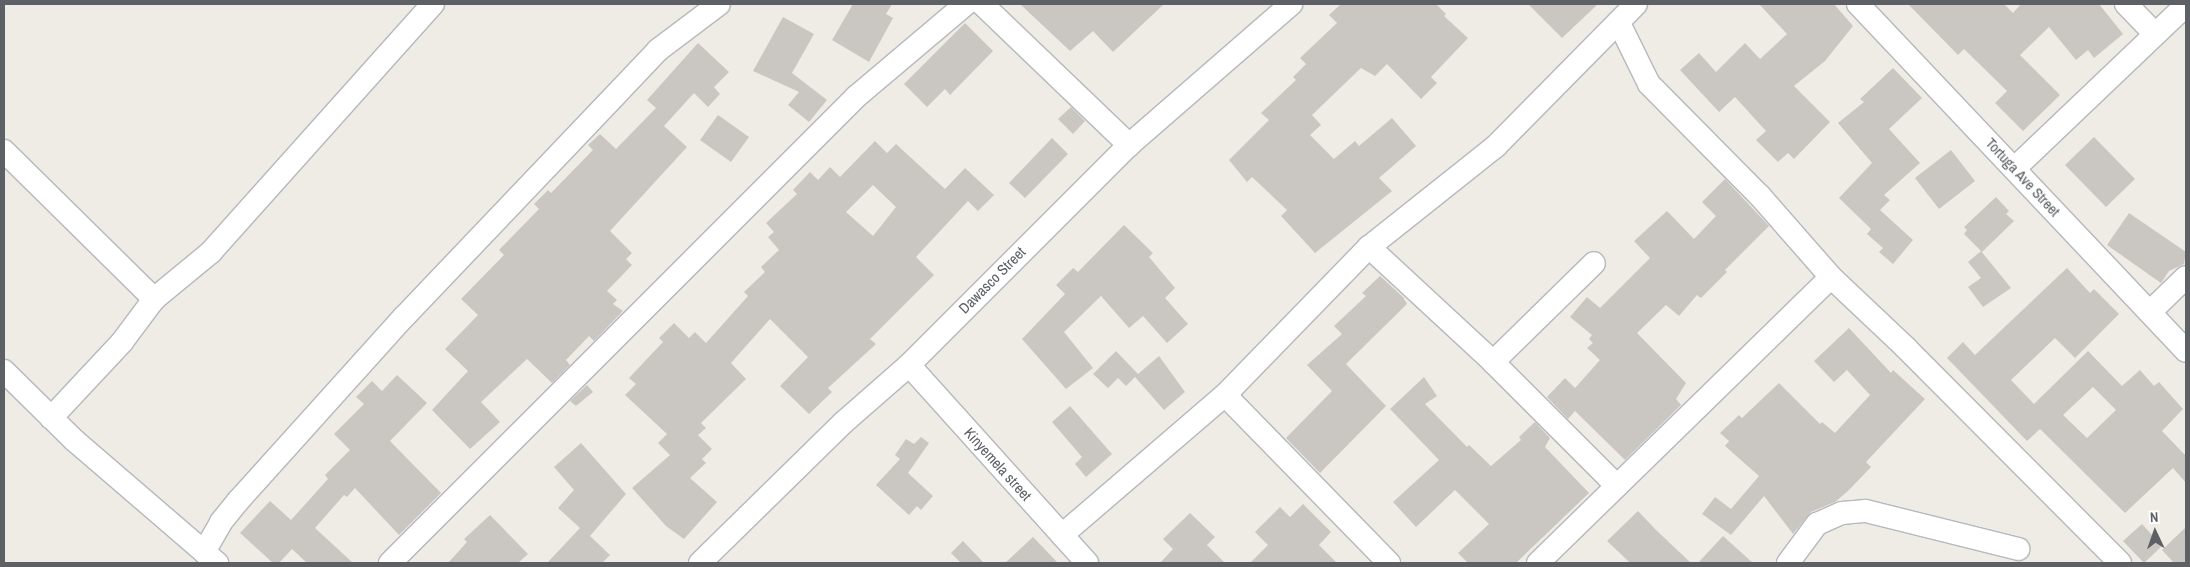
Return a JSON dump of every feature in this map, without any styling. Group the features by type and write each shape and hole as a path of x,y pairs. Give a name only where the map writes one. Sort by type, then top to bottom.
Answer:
{"street":[{"path":"52,418 122,342 154,299 211,252 433,4"},
{"path":"4,371 52,418 211,558 221,522 404,317 658,50 719,4"},
{"path":"390,563 856,96 966,4"},
{"path":"982,4 1129,145"},
{"name":"Dawasco Street","path":"700,563 844,422 909,365 1129,145 1291,4"},
{"path":"1062,535 1225,395 1370,247 1496,146 1636,4"},
{"name":"Tortuga Ave Street","path":"1858,4 2186,351"},
{"path":"2126,4 2155,34"},
{"path":"2015,168 2186,5"},
{"path":"1619,22 1649,84 1760,196 1831,277 1906,348 2120,563"},
{"path":"4,151 154,299"},
{"path":"1370,247 1493,362 1617,486"},
{"path":"1493,362 1594,263"},
{"path":"1538,563 1831,277"},
{"path":"2150,312 2186,277"},
{"name":"Kinyemela street","path":"909,365 1087,563"},
{"path":"1225,395 1389,563"},
{"path":"1788,563 1817,524 1842,513 1866,511 2018,549"}],"building":[{"path":"853,4 892,4 886,14 893,18 869,62 832,40"},
{"path":"1020,4 1164,4 1113,52 1093,31 1070,51"},
{"path":"1341,4 1436,4 1446,14 1444,16 1468,38 1431,77 1437,83 1421,99 1387,64 1375,76 1361,68 1312,115 1321,125 1310,135 1334,159 1355,141 1359,146 1392,118 1416,146 1379,178 1392,191 1315,253 1281,216 1287,210 1252,177 1247,182 1229,160 1269,120 1261,113 1296,80 1293,77 1306,64 1300,58 1337,23 1329,15"},
{"path":"1528,4 1598,4 1562,38"},
{"path":"1759,4 1834,4 1853,26 1825,61 1794,86 1830,122 1794,159 1788,153 1778,162 1756,140 1766,131 1735,97 1719,112 1680,70 1699,53 1716,72 1745,43 1760,59 1787,34"},
{"path":"1908,4 2004,4 2013,13 2021,4 2099,4 2123,34 2094,58 2088,50 2076,60 2049,27 2020,55 2060,95 2023,131 1995,103 2007,91 1964,49 1958,55"},
{"path":"783,17 814,34 792,73 827,100 809,122 788,105 799,92 753,71"},
{"path":"965,23 993,51 950,95 945,89 927,107 904,84"},
{"path":"698,43 729,72 714,87 720,94 708,107 694,93 664,126 687,147 610,231 632,253 626,259 632,265 607,291 617,300 613,304 623,311 594,341 589,336 566,360 570,365 552,383 527,359 481,402 500,422 470,449 432,410 468,371 445,349 478,315 461,299 504,255 499,250 539,209 534,204 548,190 551,193 593,150 588,145 600,134 616,149 656,108 647,100"},
{"path":"1893,68 1922,98 1889,129 1920,163 1884,195 1890,200 1880,210 1913,240 1893,264 1879,252 1883,248 1867,234 1871,229 1839,198 1872,163 1838,123 1864,102 1860,99"},
{"path":"1071,107 1085,121 1073,134 1058,119"},
{"path":"718,115 749,137 731,162 700,140"},
{"path":"2094,137 2135,179 2106,207 2065,165"},
{"path":"1052,138 1068,154 1025,198 1009,183"},
{"path":"875,141 887,153 896,144 945,189 965,168 994,195 978,211 968,201 916,257 934,275 870,339 876,344 828,388 832,392 809,414 780,386 808,357 770,319 731,363 746,379 701,423 706,428 698,435 712,449 702,459 706,463 690,478 717,502 684,539 666,526 632,488 670,455 658,443 667,434 625,395 636,384 629,378 663,342 659,338 674,323 689,338 695,332 706,343 748,296 744,292 765,272 761,267 779,250 768,237 774,232 766,223 797,194 793,190 810,172 818,180 830,167 840,177","holes":["873,185 896,207 873,236 846,212"]},
{"path":"1951,150 1975,181 1939,209 1915,178"},
{"path":"1725,179 1769,226 1725,270 1727,272 1701,298 1697,295 1679,316 1666,305 1637,333 1686,383 1676,399 1681,405 1625,460 1575,411 1568,419 1547,397 1565,378 1575,388 1600,360 1587,348 1593,343 1589,339 1592,335 1570,317 1587,297 1600,308 1650,258 1634,241 1667,211 1694,239 1716,216 1702,202"},
{"path":"1996,197 2009,211 2006,214 2014,221 1982,252 1964,234 1967,230 1964,227"},
{"path":"2129,213 2186,252 2184,264 2169,271 2161,283 2107,245"},
{"path":"1124,225 1153,253 1149,257 1175,288 1165,298 1188,324 1167,343 1143,316 1129,328 1101,296 1064,332 1093,368 1066,389 1022,339 1065,294 1056,285 1073,268 1078,272"},
{"path":"1981,251 2011,288 1983,307 1968,287 1981,278 1968,262"},
{"path":"2067,268 2090,293 2094,289 2119,314 2075,358 2055,338 2011,380 2034,404 2088,351 2122,386 2140,370 2154,386 2159,382 2183,409 2162,431 2186,456 2186,483 2173,468 2125,513 2040,429 2027,441 1947,358 1963,342 1975,355","holes":["2093,387 2116,410 2087,438 2063,415"]},
{"path":"1380,276 1403,297 1407,304 1346,364 1386,406 1320,473 1286,438 1332,391 1307,365 1342,334 1334,326 1366,296 1362,293"},
{"path":"1849,328 1891,373 1893,370 1925,399 1866,462 1871,467 1848,491 1835,502 1811,512 1793,534 1764,496 1731,535 1702,514 1715,497 1731,509 1759,476 1725,446 1729,441 1720,433 1739,415 1742,418 1779,383 1820,424 1822,422 1835,433 1870,395 1847,370 1834,382 1814,361"},
{"path":"1116,351 1138,374 1159,356 1185,392 1164,410 1135,377 1126,386 1118,378 1108,388 1093,374"},
{"path":"397,375 427,403 390,441 441,493 399,535 355,488 347,497 344,495 315,528 353,563 307,563 292,549 279,563 273,563 240,533 270,501 291,520 328,479 325,475 350,450 334,434 364,404 356,397 372,381 382,391"},
{"path":"1424,377 1437,396 1425,404 1467,447 1469,445 1491,466 1521,440 1519,437 1535,422 1550,438 1545,447 1589,493 1516,563 1468,563 1458,553 1489,524 1455,490 1416,527 1393,502 1439,460 1390,409"},
{"path":"587,385 593,392 576,406 570,401"},
{"path":"1070,406 1112,454 1086,477 1075,464 1082,457 1052,422"},
{"path":"921,437 929,443 908,473 933,496 921,510 917,506 909,515 876,485 900,459 895,455 906,439 914,444"},
{"path":"581,443 626,494 590,536 610,555 602,563 547,563 580,528 558,508 574,490 554,467"},
{"path":"1303,504 1331,532 1319,545 1337,563 1250,563 1268,545 1255,532 1280,507 1290,517"},
{"path":"1638,511 1691,563 1630,563 1607,541"},
{"path":"1190,513 1215,537 1207,545 1225,563 1160,563 1173,549 1163,539"},
{"path":"490,515 528,554 518,563 448,563 467,542 464,539"},
{"path":"2142,524 2162,546 2144,563 2123,541"},
{"path":"2186,527 2186,563 2174,563 2162,550"},
{"path":"1723,536 1753,563 1698,563"},
{"path":"1033,537 1058,563 1005,563"},
{"path":"963,541 984,563 961,563 951,553"}]}
